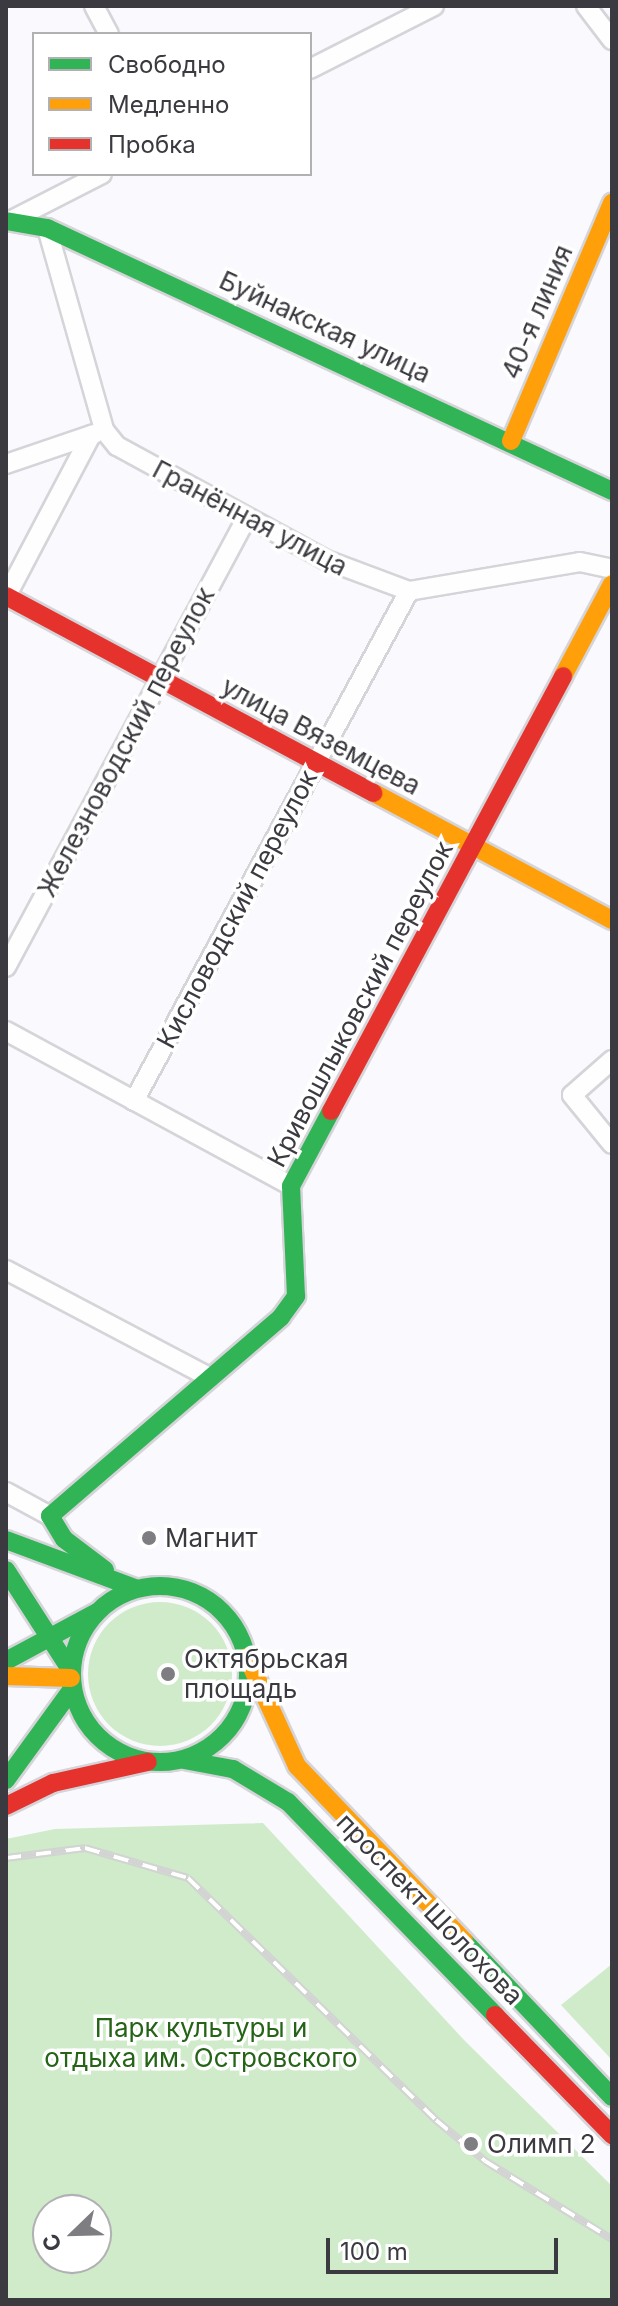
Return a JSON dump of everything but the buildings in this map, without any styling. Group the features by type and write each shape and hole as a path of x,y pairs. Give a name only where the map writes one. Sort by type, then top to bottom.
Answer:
{"street":[{"path":"94,6 108,32"},
{"path":"312,68 434,6"},
{"path":"586,6 612,40"},
{"path":"9,220 98,176"},
{"name":"40-я линия","path":"511,441 612,203"},
{"name":"Буйнакская улица","path":"9,220 47,228 511,441 612,491"},
{"path":"6,596 98,432 47,228"},
{"path":"6,464 98,432"},
{"name":"Гранённая улица","path":"98,432 117,446 369,581 409,591 580,562 612,569"},
{"name":"Железноводский переулок","path":"6,967 247,517"},
{"name":"Кривошлыковский переулок","path":"45,1514 209,1377 296,1296 291,1186 612,584"},
{"name":"Кисловодский переулок","path":"134,1101 409,591"},
{"name":"улица Вяземцева","path":"6,596 314,764 612,920"},
{"path":"6,1031 291,1186"},
{"path":"612,1060 572,1095 612,1144"},
{"path":"6,1270 209,1377"},
{"path":"6,1492 45,1514 113,1583"},
{"path":"6,1806 53,1783 148,1762 184,1760 233,1724 246,1696 247,1657 237,1631 211,1601 179,1587 135,1588 113,1583 10,1542 45,1514"},
{"path":"6,1570 54,1637 96,1736 148,1762"},
{"path":"6,1661 54,1637 135,1588"},
{"path":"6,1780 71,1679 95,1613"},
{"name":"проспект Шолохова","path":"247,1657 305,1775 612,2097"},
{"path":"6,1676 71,1679"},
{"name":"проспект Шолохова","path":"184,1760 233,1769 288,1802 612,2135"}],"green space":[{"path":"160,1602 188,1607 211,1623 227,1646 232,1674 227,1702 211,1725 188,1741 160,1746 132,1741 109,1725 93,1702 88,1674 93,1646 109,1623 132,1607"},
{"name":"Парк культуры и отдыха им. Островского","path":"263,1823 464,2040 612,2186 612,2300 6,2300 6,1839 55,1829"},
{"path":"612,1964 612,2060 561,2005"}],"railway":[{"path":"6,1858 85,1848 188,1878 436,2120 485,2161 612,2239"}],"traffic: fast":[{"path":"6,221 47,228 612,491"},
{"path":"105,1570 64,1539 50,1516 281,1317 296,1296 291,1186 331,1111"},
{"path":"6,1540 135,1588"},
{"path":"6,1570 71,1671"},
{"path":"160,1586 194,1592 223,1611 242,1640 248,1674 242,1708 223,1737 194,1756 160,1762 126,1756 97,1737 78,1708 72,1674 78,1640 97,1611 126,1592 160,1586"},
{"path":"6,1661 95,1613"},
{"path":"6,1780 72,1689"},
{"path":"184,1760 233,1769 288,1802 495,2015"},
{"path":"464,1941 612,2097"}],"traffic: slow":[{"path":"511,441 612,203"},
{"path":"563,676 612,584"},
{"path":"374,793 612,920"},
{"path":"247,1657 297,1766 464,1941"},
{"path":"6,1676 71,1678"}],"traffic: jam":[{"path":"6,596 374,793"},
{"path":"331,1111 563,676"},
{"path":"6,1806 53,1783 148,1762"},
{"path":"495,2015 612,2135"}],"place":[{"name":"Магнит","path":"149,1538"},
{"name":"Октябрьская площадь","path":"168,1674"},
{"name":"Олимп 2","path":"471,2144"}]}
